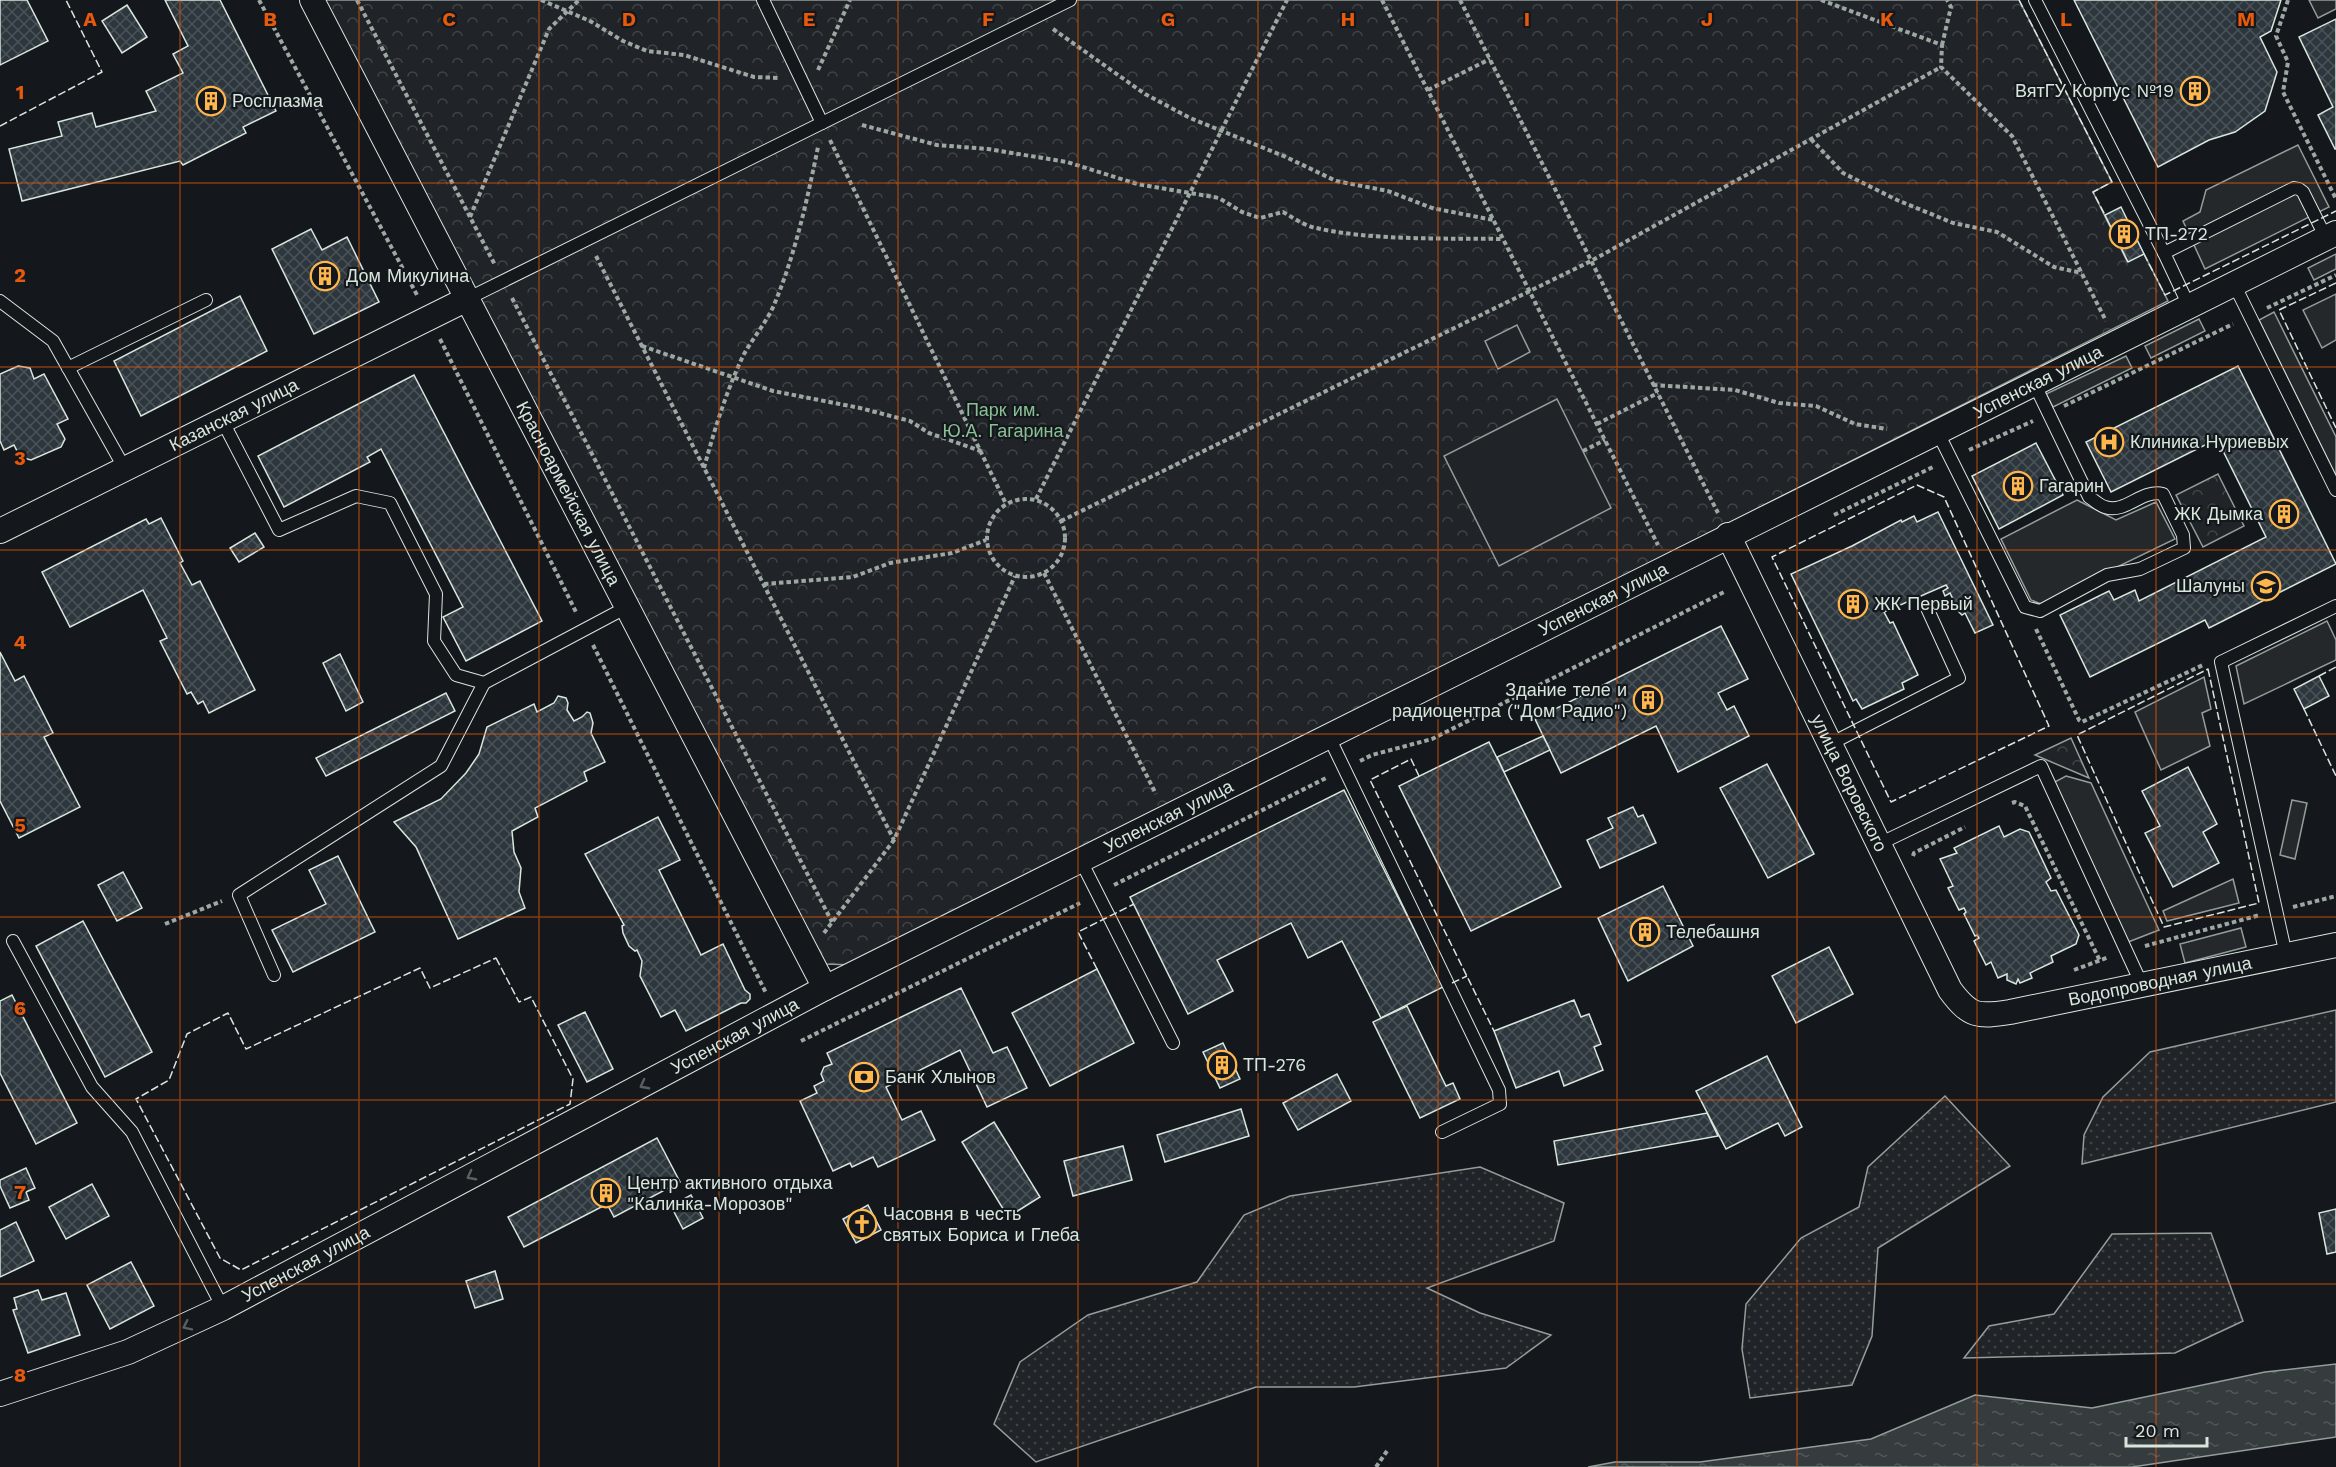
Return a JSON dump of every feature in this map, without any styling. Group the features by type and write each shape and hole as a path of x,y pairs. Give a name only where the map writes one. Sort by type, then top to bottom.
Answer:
{"street":[{"name":"Красноармейская улица","path":"312,0 825,988"},
{"name":"Успенская улица","path":"0,1394 128,1352 223,1308 825,988 1168,818 1728,535 2331,236"},
{"name":"Казанская улица","path":"0,531 467,299"},
{"name":"улица Воровского","path":"1728,535 1830,744 1888,839 1950,990 1963,1008 1984,1016"},
{"name":"Водопроводная улица","path":"1984,1016 2336,945"}],"lane":[{"path":"763,0 807,90 827,120"},
{"path":"467,299 1070,0"},
{"path":"2035,0 2189,306"},
{"path":"2164,253 2294,188 2303,192 2331,236"},
{"path":"2234,284 2336,490"},
{"path":"68,368 206,300"},
{"path":"0,301 53,341 125,469"},
{"path":"1937,431 2025,607 2040,611 2107,575 2140,569 2184,548 2183,535 2163,494 2153,492 2119,508 2104,507 2089,497 2034,383"},
{"path":"222,420 279,530 356,496 390,503 436,594 434,641 456,675 484,683"},
{"path":"2286,956 2221,662 2336,606"},
{"path":"274,975 239,894 441,766 484,683 627,607"},
{"path":"1830,744 1959,678 1927,608"},
{"path":"1329,737 1499,1090 1500,1104 1442,1132"},
{"path":"1888,839 2040,766 2142,985"},
{"path":"1081,861 1173,1043"},
{"path":"13,941 92,1087 132,1132 223,1308"}],"path":[{"path":"258,0 430,318 770,999"},
{"path":"357,0 832,922"},
{"path":"541,0 647,51 684,55 754,77 780,78 807,90 850,0"},
{"path":"470,218 549,29 579,0"},
{"path":"1036,500 1287,0"},
{"path":"1382,0 1663,555"},
{"path":"1460,0 1728,535"},
{"path":"1821,0 1942,45"},
{"path":"1947,0 1951,7 1942,45 1941,67 2012,136 2108,325"},
{"path":"2288,0 2276,36 2288,62 2283,92 2336,199"},
{"path":"1036,16 1145,93 1190,118 1286,157 1336,181 1388,191 1432,208 1494,220"},
{"path":"1428,90 1490,60"},
{"path":"1061,521 1591,261 1941,67"},
{"path":"827,120 876,128 937,145 988,149 1067,162 1137,184 1219,198 1242,212 1260,218 1283,212 1309,226 1354,234 1503,239"},
{"path":"704,468 715,427 743,356 773,307 789,263 827,120"},
{"path":"827,120 1006,504"},
{"path":"1811,139 1843,173 1861,182 1953,223 1997,232 2054,267 2082,273"},
{"path":"587,240 894,840"},
{"path":"642,346 773,391 860,408 910,422 929,433 981,451"},
{"path":"1653,385 1734,390 1779,403 1816,406 1855,424 1887,429"},
{"path":"1596,424 1658,393"},
{"path":"1583,451 1605,440"},
{"path":"1026,498 1036,500 1046,504 1061,521 1065,544 1054,566 1044,573 1035,576 1015,576 1004,571 989,552 986,540 987,529 991,519 1006,504 1026,498"},
{"path":"764,584 853,577 890,563 952,553 986,540"},
{"path":"1044,573 1168,818"},
{"path":"807,954 894,840 1015,576"},
{"path":"801,1041 1033,928 1345,768 1372,755 1432,739 1724,592"},
{"path":"2025,607 2082,722 2205,664 2221,662"},
{"path":"2005,807 2015,802 2025,807 2100,961"},
{"path":"1888,839 1911,863 1914,853 1974,823"},
{"path":"165,924 239,894"},
{"path":"2069,972 2127,951 2336,896"},
{"path":"1376,1467 1387,1451"}],"green space":[{"name":"Парк им. Ю.А. Гагарина","path":"311,0 2019,0 2112,182 2093,192 2127,261 2144,254 2168,301 854,965 825,964"},
{"path":"1517,325 1530,352 1498,369 1485,341"},
{"path":"1557,399 1611,508 1499,566 1444,456"},
{"path":"2218,474 2244,526 2203,547 2176,495"},
{"path":"2071,738 2089,778 2035,755"},
{"path":"2336,1010 2336,1102 2082,1164 2084,1135 2103,1097 2150,1052"},
{"path":"1945,1096 2010,1166 1878,1248 1872,1336 1852,1385 1750,1398 1742,1349 1746,1304 1801,1238 1859,1207 1868,1167"},
{"path":"1480,1167 1564,1203 1554,1241 1427,1288 1480,1313 1551,1335 1506,1368 1354,1387 1256,1387 1036,1462 994,1424 1020,1362 1088,1315 1197,1282 1244,1215 1290,1196"},
{"path":"2211,1233 2243,1321 2175,1353 1964,1358 1989,1326 2054,1314 2112,1234"}],"shaded area":[{"path":"2309,0 2336,0 2336,9 2318,18"},
{"path":"2298,145 2329,207 2205,269 2183,221 2200,212 2206,190"},
{"path":"2336,254 2336,269 2314,280 2308,268"},
{"path":"2336,294 2336,340 2322,348 2303,310"},
{"path":"2274,312 2336,437 2336,476 2259,320"},
{"path":"2199,319 2205,331 2151,358 2145,346"},
{"path":"2126,356 2132,368 2053,407 2046,394"},
{"path":"2077,500 2116,520 2156,502 2175,539 2041,604 2031,600 2001,539"},
{"path":"2327,621 2336,640 2336,660 2244,704 2236,666"},
{"path":"2204,677 2211,709 2202,713 2210,746 2161,770 2135,712"},
{"path":"2066,776 2091,783 2159,930 2123,944 2049,785"},
{"path":"2292,800 2307,803 2295,859 2280,855"},
{"path":"2233,879 2239,903 2167,921 2163,911"},
{"path":"2241,928 2246,947 2185,963 2180,944"}],"water":[{"path":"2336,1364 2336,1437 2132,1467 1588,1467 1615,1462 1700,1462 1871,1439 1975,1395 2092,1408 2265,1372"}],"building":[{"path":"0,0 27,0 48,41 0,65"},
{"name":"Росплазма","path":"165,0 220,0 276,111 243,127 246,133 183,165 180,161 22,201 9,149 62,136 58,122 92,113 96,127 156,111 146,91 183,73 173,54 188,46"},
{"name":"ВятГУ Корпус №19","path":"2074,0 2281,0 2271,31 2260,37 2277,72 2265,111 2235,132 2209,140 2158,167"},
{"path":"127,5 147,37 122,53 102,21"},
{"path":"2336,19 2335,149 2318,115 2333,107 2299,37"},
{"name":"ТП-272","path":"2121,207 2144,254 2128,262 2105,215"},
{"name":"Дом Микулина","path":"311,229 322,250 347,237 379,302 314,334 272,249"},
{"path":"240,296 267,351 141,416 114,361"},
{"path":"18,366 30,368 34,379 44,374 68,419 57,424 65,439 61,447 31,460 20,457 14,445 4,450 0,441 0,374"},
{"name":"ЖК Дымка","path":"2238,366 2336,564 2209,628 2205,620 2090,677 2060,615 2109,591 2114,600 2135,590 2139,601 2266,537 2217,439 2111,492 2086,442"},
{"path":"414,375 542,621 466,661 443,617 463,607 381,449 367,457 370,462 284,507 258,456"},
{"name":"Гагарин","path":"2036,443 2063,495 1999,529 1972,476"},
{"name":"ЖК Первый","path":"1938,512 1993,625 1975,633 1965,613 1962,615 1959,612 1950,593 1945,596 1943,591 1948,588 1946,585 1884,612 1890,623 1893,622 1918,675 1902,683 1904,689 1862,709 1856,699 1853,701 1791,574 1901,520 1902,522 1914,516 1917,522"},
{"path":"161,518 183,561 180,563 192,585 200,581 255,690 209,713 203,701 198,704 191,692 187,694 160,641 167,638 143,590 70,627 42,572 146,519 149,524"},
{"path":"255,533 264,547 239,562 230,548"},
{"name":"Здание теле и радиоцентра (\"Дом Радио\")","path":"1721,626 1748,679 1718,693 1727,710 1734,706 1749,736 1678,772 1656,726 1561,773 1535,719"},
{"path":"0,652 15,681 24,676 53,733 44,737 80,807 19,838 0,801"},
{"path":"340,654 363,702 346,711 323,663"},
{"path":"2319,676 2329,696 2304,709 2294,689"},
{"path":"446,693 455,711 326,776 316,758"},
{"path":"558,696 566,698 567,710 574,721 587,712 590,713 593,723 591,733 605,762 584,772 587,781 535,808 538,817 512,831 514,852 521,868 519,892 525,908 458,939 416,847 394,822 441,799 466,773 479,754 487,727 534,704 537,712 554,703"},
{"path":"1543,736 1550,750 1504,772 1497,757"},
{"path":"1489,742 1561,887 1471,931 1399,786"},
{"path":"1767,764 1814,854 1768,878 1720,788"},
{"path":"2188,767 2217,824 2203,832 2219,863 2173,887 2145,833 2160,826 2142,791"},
{"path":"1344,790 1443,987 1381,1018 1342,941 1308,958 1291,923 1217,960 1233,991 1188,1014 1130,897"},
{"path":"1633,807 1638,817 1643,815 1656,843 1600,868 1587,840 1613,828 1608,818"},
{"path":"658,817 680,860 659,870 701,955 723,944 745,990 750,994 750,999 746,1003 741,1003 686,1031 675,1010 661,1017 640,976 642,961 637,950 629,946 623,933 622,926 624,925 585,854"},
{"path":"1999,826 2004,837 2020,829 2029,832 2051,878 2046,882 2051,891 2056,890 2079,935 2076,944 2051,956 2053,962 2030,973 2032,978 2020,983 2018,979 2016,984 2007,980 2007,974 1998,978 1991,962 1986,965 1974,941 1979,938 1975,936 1964,914 1966,912 1964,908 1959,910 1948,888 1953,886 1940,859 1957,853 1954,848"},
{"path":"338,856 375,932 293,972 272,930 326,904 309,870"},
{"path":"123,872 142,908 117,921 98,885"},
{"name":"Телебашня","path":"1663,886 1693,946 1628,981 1598,918"},
{"path":"83,921 152,1052 105,1077 36,946"},
{"path":"1829,947 1853,994 1796,1023 1772,976"},
{"path":"1097,969 1134,1043 1050,1086 1012,1013"},
{"name":"Банк Хлынов","path":"961,988 993,1053 1007,1047 1027,1088 987,1107 960,1050 886,1087 902,1120 921,1111 935,1140 878,1167 873,1157 852,1167 850,1163 833,1171 800,1101 817,1093 814,1086 824,1081 821,1074 824,1067 832,1064 827,1053"},
{"path":"12,995 77,1123 36,1144 0,1073 0,1001"},
{"path":"1574,1000 1581,1017 1589,1014 1601,1044 1594,1047 1603,1070 1564,1086 1559,1071 1516,1088 1494,1031"},
{"path":"1407,1006 1446,1086 1453,1083 1460,1099 1420,1118 1373,1022"},
{"path":"585,1012 613,1069 587,1082 558,1025"},
{"name":"ТП-276","path":"1223,1043 1240,1079 1220,1088 1203,1052"},
{"path":"1767,1056 1802,1127 1785,1136 1778,1123 1726,1149 1696,1091"},
{"path":"1337,1074 1351,1101 1298,1130 1283,1103"},
{"path":"1241,1109 1249,1136 1165,1162 1157,1135"},
{"path":"1707,1113 1718,1136 1558,1165 1554,1141"},
{"path":"994,1122 1040,1197 1008,1217 962,1142"},
{"name":"Центр активного отдыха \"Калинка-Морозов\"","path":"657,1138 680,1182 614,1217 607,1204 524,1247 508,1217"},
{"path":"1123,1146 1132,1180 1073,1196 1064,1161"},
{"path":"26,1168 35,1188 26,1192 29,1200 10,1208 0,1186 0,1180"},
{"path":"92,1184 109,1216 66,1239 49,1207"},
{"path":"691,1195 703,1218 683,1229 671,1206"},
{"name":"Часовня в честь святых Бориса и Глеба","path":"868,1205 881,1230 856,1243 843,1219"},
{"path":"2336,1209 2336,1252 2327,1254 2319,1213"},
{"path":"16,1222 34,1261 0,1277 0,1230"},
{"path":"131,1262 154,1306 110,1329 87,1285"},
{"path":"495,1271 503,1299 475,1308 466,1281"},
{"path":"38,1290 42,1300 66,1293 80,1335 28,1353 13,1310 17,1309 14,1298"}],"fence":[{"path":"0,126 102,72 66,0"},
{"path":"2019,0 2112,182 2093,192 2105,215"},
{"path":"2144,254 2165,295 2336,211"},
{"path":"2336,283 2279,310 2336,428"},
{"path":"1917,485 1944,497 2049,726 1891,802 1772,557 1917,485"},
{"path":"2319,676 2336,667"},
{"path":"2208,669 2259,903 2164,927 2077,735 2208,669"},
{"path":"2304,709 2336,776"},
{"path":"1419,776 1411,759 1370,780 1494,1031"},
{"path":"1097,969 1078,932 1134,904"},
{"path":"496,958 519,1002 531,997 573,1079 570,1104 241,1270 220,1258 136,1099 169,1080 187,1034 228,1013 246,1049 420,968 430,988 496,958"},
{"path":"1452,983 1467,976"}],"place":[{"name":"ВятГУ Корпус №19","path":"2195,91"},
{"name":"Росплазма","path":"211,101"},
{"name":"ТП-272","path":"2124,234"},
{"name":"Дом Микулина","path":"325,276"},
{"name":"Клиника Нуриевых","path":"2109,442"},
{"name":"Гагарин","path":"2018,486"},
{"name":"ЖК Дымка","path":"2284,514"},
{"name":"Шалуны","path":"2266,586"},
{"name":"ЖК Первый","path":"1853,604"},
{"name":"Здание теле и радиоцентра (\"Дом Радио\")","path":"1648,700"},
{"name":"Телебашня","path":"1645,932"},
{"name":"ТП-276","path":"1222,1065"},
{"name":"Банк Хлынов","path":"864,1077"},
{"name":"Центр активного отдыха \"Калинка-Морозов\"","path":"606,1193"},
{"name":"Часовня в честь святых Бориса и Глеба","path":"862,1224"}]}
